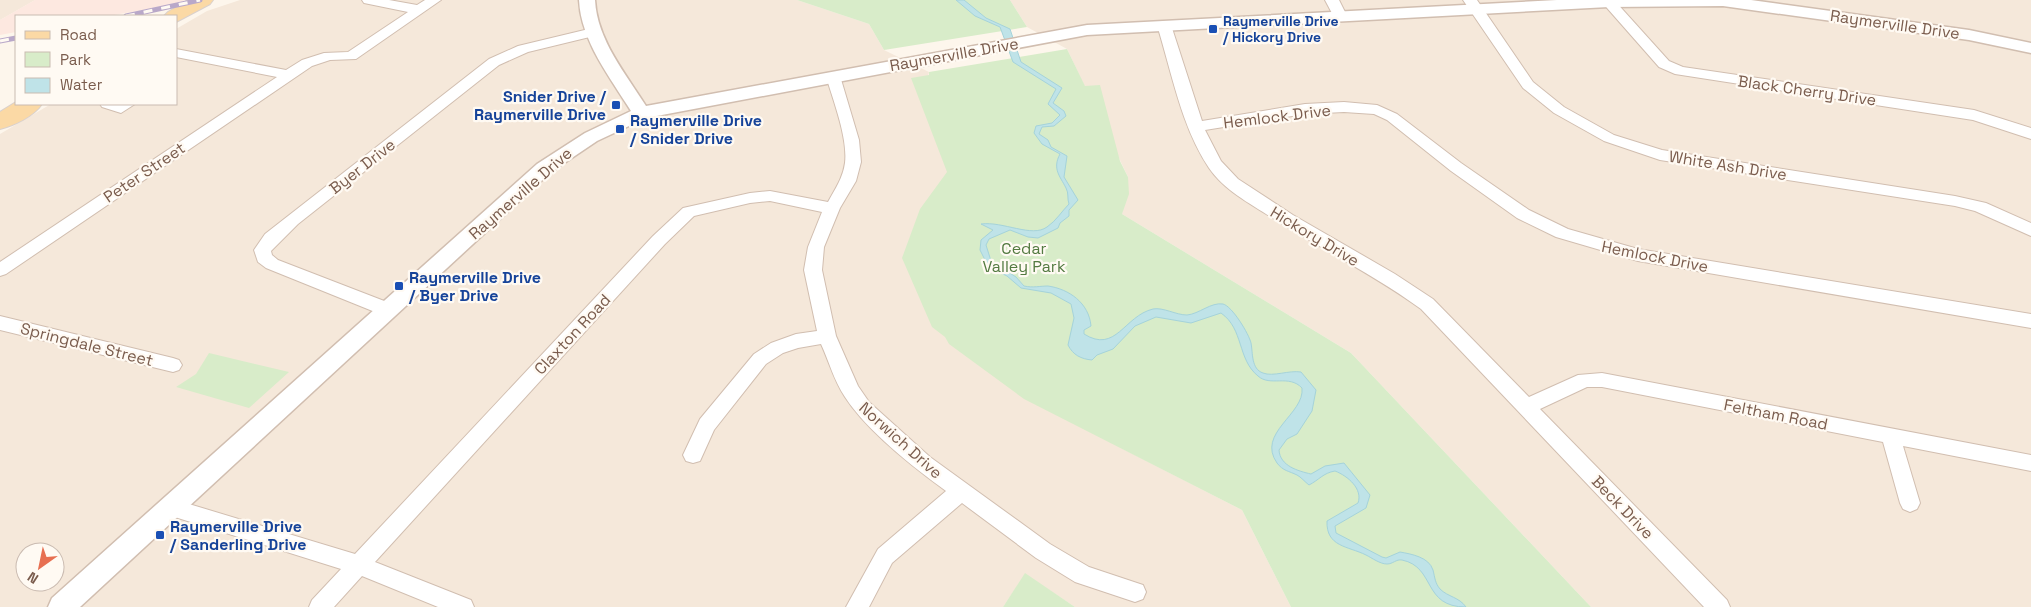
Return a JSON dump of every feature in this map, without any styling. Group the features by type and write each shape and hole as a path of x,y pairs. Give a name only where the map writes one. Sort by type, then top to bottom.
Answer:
{"main road":[{"path":"177,15 203,0"},
{"path":"0,122 28,105"}],"street":[{"path":"369,0 420,10"},
{"name":"Peter Street","path":"0,270 306,63 320,58 351,56 434,0"},
{"path":"587,0 588,14 593,32 641,113"},
{"path":"1332,0 1340,16"},
{"name":"Black Cherry Drive","path":"1608,1 1664,64 1680,71 1974,115 2007,124 2031,134"},
{"name":"Raymerville Drive","path":"61,607 386,309 550,163 580,141 641,113 1087,30 1164,24 1340,16 1473,4 1724,1 1969,34 2031,48"},
{"name":"White Ash Drive","path":"1473,4 1528,85 1559,110 1626,145 1668,156 1954,201 1980,207 2031,230"},
{"name":"Hickory Drive","path":"1164,24 1197,127 1215,164 1229,180 1296,226 1413,293 1441,317 1526,407"},
{"name":"Byer Drive","path":"386,309 272,264 264,258 262,250 271,238 292,220 494,62 523,49 593,32"},
{"path":"178,53 288,75"},
{"name":"Norwich Drive","path":"833,76 851,140 852,162 848,181 842,195 832,208 816,247 813,270 827,336 850,390 862,407 923,463 1043,551 1083,575 1135,592"},
{"path":"111,105 121,108 126,105"},
{"name":"Hemlock Drive","path":"1197,127 1305,110 1344,107 1377,110 1397,120 1441,156 1523,214 1569,236 1638,256 2031,321"},
{"name":"Claxton Road","path":"320,607 659,240 689,212 770,196 832,208"},
{"name":"Springdale Street","path":"0,323 173,365"},
{"path":"693,454 707,425 760,359 777,348 796,341 827,336"},
{"name":"Feltham Road","path":"1526,407 1586,380 1602,380 2031,463"},
{"name":"Beck Drive","path":"1526,407 1719,607"},
{"path":"1891,437 1910,503"},
{"path":"856,607 885,556 961,491"},
{"path":"169,507 358,565 462,607"}],"shaded area":[{"path":"0,0 35,0 0,20"},
{"path":"35,0 185,0 178,4 114,15 15,15 15,32 0,35 0,20"},
{"path":"240,0 797,0 869,24 884,50 929,72 923,102 1123,449 1242,510 1291,607 1075,607 1025,574 1003,607 0,607 0,134 49,105 178,105 178,28 207,11"},
{"path":"1010,0 2031,0 2031,607 1591,607 1351,353 1122,214 1128,177 1067,49 1027,27"}],"green space":[{"path":"797,0 1010,0 1027,27 884,50 869,24"},
{"name":"Cedar Valley Park","path":"1067,49 1085,86 1100,85 1120,161 1128,177 1129,194 1122,214 1351,353 1591,607 1291,607 1242,510 1024,399 949,344 945,337 932,327 902,258 920,209 947,172 911,78 929,75 929,72"},
{"path":"209,353 289,372 249,408 176,387 196,374"},
{"path":"1025,573 1075,607 1003,607"}],"water":[{"path":"956,0 964,0 986,18 1010,29 1021,62 1062,88 1053,103 1064,111 1066,116 1054,126 1042,127 1039,134 1048,140 1051,147 1067,156 1064,177 1078,200 1069,210 1069,216 1060,223 1058,228 1038,238 1028,237 1010,230 989,239 986,245 991,261 1016,277 1024,286 1048,286 1063,290 1077,298 1086,310 1091,326 1084,330 1084,334 1095,339 1104,340 1112,337 1134,319 1153,309 1187,315 1218,304 1227,306 1240,321 1247,333 1251,343 1254,364 1259,371 1267,374 1301,372 1316,390 1312,411 1297,434 1287,439 1279,450 1280,456 1286,464 1311,474 1325,466 1344,463 1370,495 1366,508 1335,526 1336,533 1382,557 1386,558 1400,552 1424,559 1431,566 1440,589 1460,601 1466,607 1442,601 1435,594 1420,570 1413,564 1400,560 1384,564 1334,541 1330,536 1327,521 1358,503 1359,498 1356,488 1345,476 1335,471 1324,475 1309,485 1298,476 1279,466 1272,452 1272,442 1276,433 1301,397 1302,388 1291,382 1268,381 1258,376 1251,369 1243,353 1234,327 1221,313 1191,323 1156,317 1135,326 1113,349 1097,355 1092,360 1075,354 1068,345 1074,318 1071,304 1051,293 1021,288 986,262 980,250 981,240 993,230 981,224 1033,231 1041,230 1053,222 1069,204 1067,190 1057,168 1060,154 1042,144 1034,133 1036,126 1052,123 1060,115 1048,104 1056,89 1013,62 1000,27 975,16"}],"railway":[{"path":"131,15 200,0"},
{"path":"0,41 15,38"}],"place":[{"name":"Raymerville Drive / Hickory Drive","path":"1213,29"},
{"name":"Snider Drive / Raymerville Drive","path":"616,105"},
{"name":"Raymerville Drive / Snider Drive","path":"620,129"},
{"name":"Raymerville Drive / Byer Drive","path":"399,286"},
{"name":"Raymerville Drive / Sanderling Drive","path":"160,535"}]}
